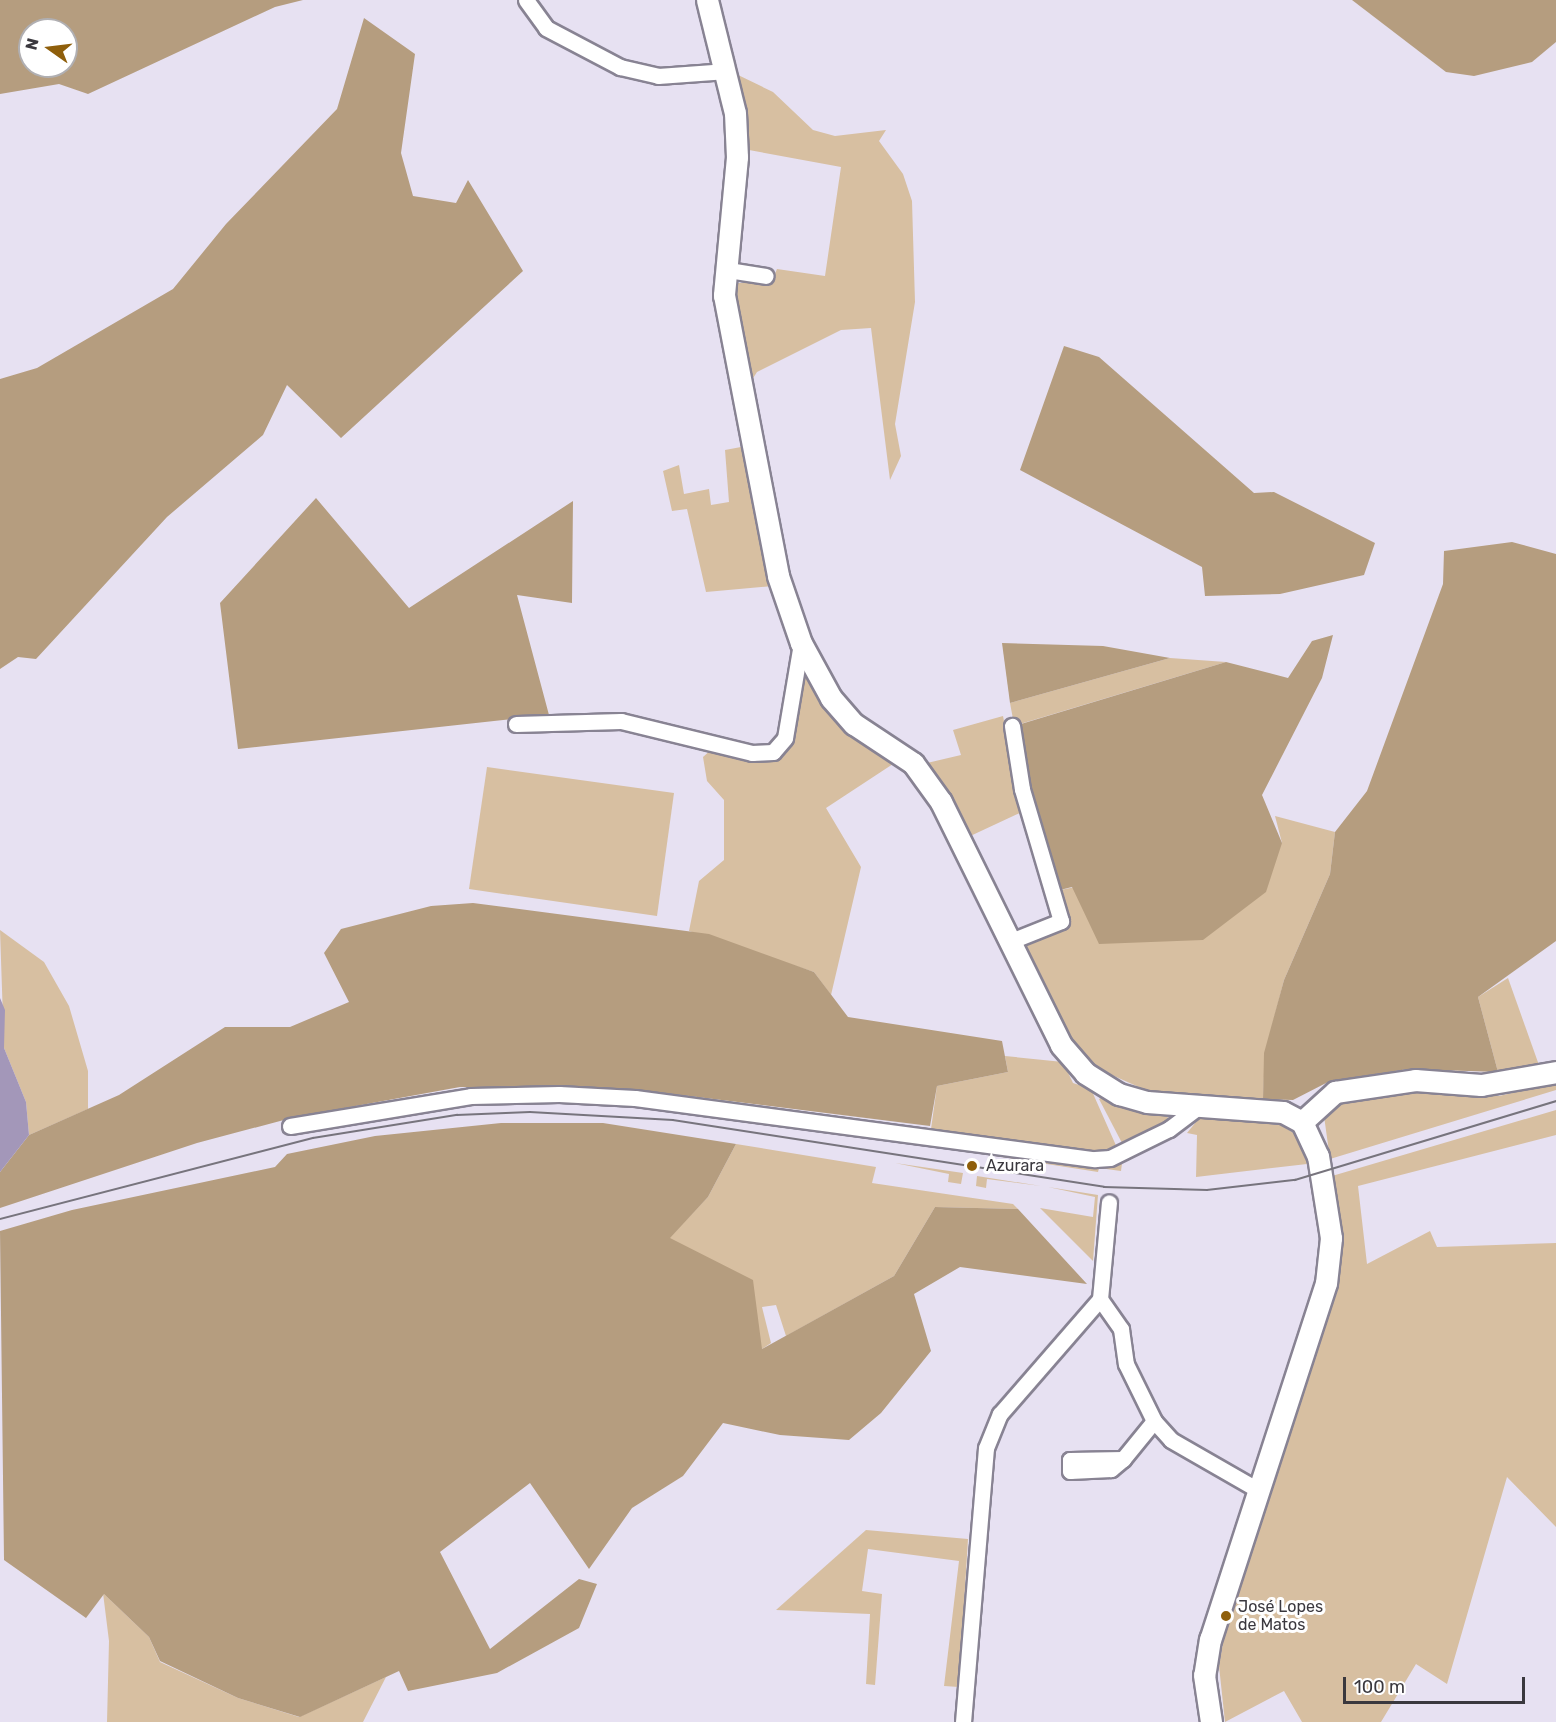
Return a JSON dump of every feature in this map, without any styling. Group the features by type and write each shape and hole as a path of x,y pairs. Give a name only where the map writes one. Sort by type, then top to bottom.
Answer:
{"street":[{"path":"526,0 546,27 620,67 658,76 727,71"},
{"path":"707,0 727,71 737,157 724,295 778,576 801,643 831,698 854,724 913,764 941,802 1061,1045 1085,1073 1119,1094 1147,1102 1283,1112 1302,1122 1327,1194 1327,1272 1316,1320 1210,1639 1204,1675 1210,1722"},
{"path":"728,270 766,276"},
{"path":"516,724 621,721 752,753 773,752 785,738 801,643"},
{"path":"1011,941 1061,921 1022,789 1012,726"},
{"path":"1302,1122 1335,1092 1415,1080 1481,1085 1556,1072"},
{"path":"291,1126 471,1096 559,1094 635,1098 1095,1159 1110,1158 1169,1129 1200,1106"},
{"path":"963,1722 986,1448 1000,1414 1100,1299 1109,1202"},
{"path":"1100,1299 1121,1329 1126,1364 1154,1421 1171,1440 1258,1490"},
{"path":"1124,1459 1154,1421"}],"shaded area":[{"path":"0,0 303,0 275,7 88,94 59,84 0,94"},
{"path":"1352,0 1556,0 1556,42 1532,62 1474,76 1446,72"},
{"path":"364,18 415,54 401,153 413,196 456,203 468,180 523,271 341,438 287,385 263,435 167,517 36,659 18,657 0,669 0,379 37,368 173,289 226,224 337,109"},
{"path":"736,74 773,92 813,130 835,136 886,130 879,141 903,174 912,201 915,302 895,424 901,456 890,480 871,328 841,330 757,372 748,386 733,283 771,283 777,269 825,276 841,167 749,150"},
{"path":"1064,346 1099,357 1254,493 1274,492 1375,543 1364,575 1280,594 1205,596 1202,567 1020,470"},
{"path":"741,447 773,586 706,592 687,509 672,511 663,471 679,465 684,494 709,489 711,505 729,502 725,450"},
{"path":"316,498 409,608 573,501 572,603 517,595 549,715 238,749 220,603"},
{"path":"1512,542 1556,554 1556,941 1478,997 1498,1072 1408,1069 1330,1081 1293,1100 1263,1099 1264,1053 1284,980 1330,874 1335,832 1367,791 1443,584 1444,551"},
{"path":"1333,635 1322,678 1262,795 1282,843 1266,892 1203,940 1099,944 1072,887 1056,891 1025,789 1016,732 1021,724 1226,662 1288,678 1312,641"},
{"path":"1002,643 1103,646 1170,658 1010,703"},
{"path":"1170,658 1226,662 1020,724 1013,719 1010,703"},
{"path":"803,671 896,762 826,808 861,867 831,995 814,972 689,931 699,881 724,860 724,800 707,781 703,757 712,749 766,761 782,755 790,742"},
{"path":"1003,716 1022,812 966,838 927,763 961,755 953,730"},
{"path":"487,767 674,793 657,916 469,889"},
{"path":"1275,816 1335,832 1330,874 1284,980 1265,1053 1263,1099 1150,1092 1096,1068 1066,1036 1021,943 1066,924 1056,891 1282,843"},
{"path":"473,903 709,934 814,972 848,1017 1002,1041 1008,1072 937,1086 930,1126 633,1089 460,1087 295,1117 197,1143 0,1208 0,1172 29,1135 119,1095 225,1027 290,1027 349,1002 324,953 341,929 431,906"},
{"path":"0,930 44,962 69,1006 88,1071 88,1109 29,1135 26,1102 4,1048"},
{"path":"1508,978 1540,1068 1498,1072 1478,997"},
{"path":"0,998 5,1010 4,1048 26,1102 29,1135 0,1172"},
{"path":"1005,1056 1063,1062 1073,1083 1091,1089 1118,1150 1093,1155 931,1129 937,1086 1008,1072"},
{"path":"1556,1083 1556,1090 1330,1159 1324,1116 1338,1103 1420,1091 1499,1096"},
{"path":"1103,1097 1166,1115 1169,1119 1122,1143 1099,1099"},
{"path":"1556,1110 1556,1135 1358,1186 1367,1264 1430,1231 1437,1247 1556,1243 1556,1527 1507,1477 1447,1684 1416,1664 1381,1722 1302,1722 1284,1691 1225,1722 1219,1666 1224,1637 1333,1300 1339,1222 1332,1176"},
{"path":"1200,1117 1281,1125 1300,1137 1307,1164 1196,1177 1197,1135 1187,1133"},
{"path":"501,1123 603,1123 736,1144 708,1197 670,1238 753,1280 762,1349 894,1276 935,1207 1018,1209 1087,1284 960,1267 914,1294 931,1351 881,1413 849,1440 780,1435 723,1423 683,1476 632,1508 589,1569 530,1483 440,1552 490,1649 579,1579 597,1584 579,1628 497,1673 408,1691 399,1671 300,1717 238,1698 160,1661 149,1637 104,1594 86,1618 4,1560 0,1231 72,1210 275,1167 287,1154 375,1136"},
{"path":"900,1135 1123,1156 1121,1171 1099,1168 1098,1172 982,1154 983,1149 966,1146 965,1151 898,1141"},
{"path":"736,1144 876,1167 872,1183 1013,1204 1018,1209 935,1207 894,1276 786,1336 776,1305 762,1307 771,1343 762,1349 669,1238 708,1197"},
{"path":"895,1163 963,1173 961,1184 948,1182 949,1174"},
{"path":"977,1176 1041,1186 987,1179 986,1188 976,1186"},
{"path":"1048,1187 1098,1195 1093,1261 1040,1208 1093,1217 1095,1197"},
{"path":"866,1530 968,1539 959,1687 944,1686 959,1561 868,1549 862,1591 882,1594 875,1685 866,1684 870,1614 776,1610"},
{"path":"103,1593 149,1637 160,1662 238,1698 299,1717 386,1677 363,1722 107,1722 109,1641"}],"tram line":[{"path":"0,1219 313,1138 457,1115 530,1112 673,1120 1104,1187 1207,1190 1295,1180 1556,1101"}],"place":[{"name":"Azurara","path":"972,1166"},
{"name":"José Lopes de Matos","path":"1226,1616"}]}
